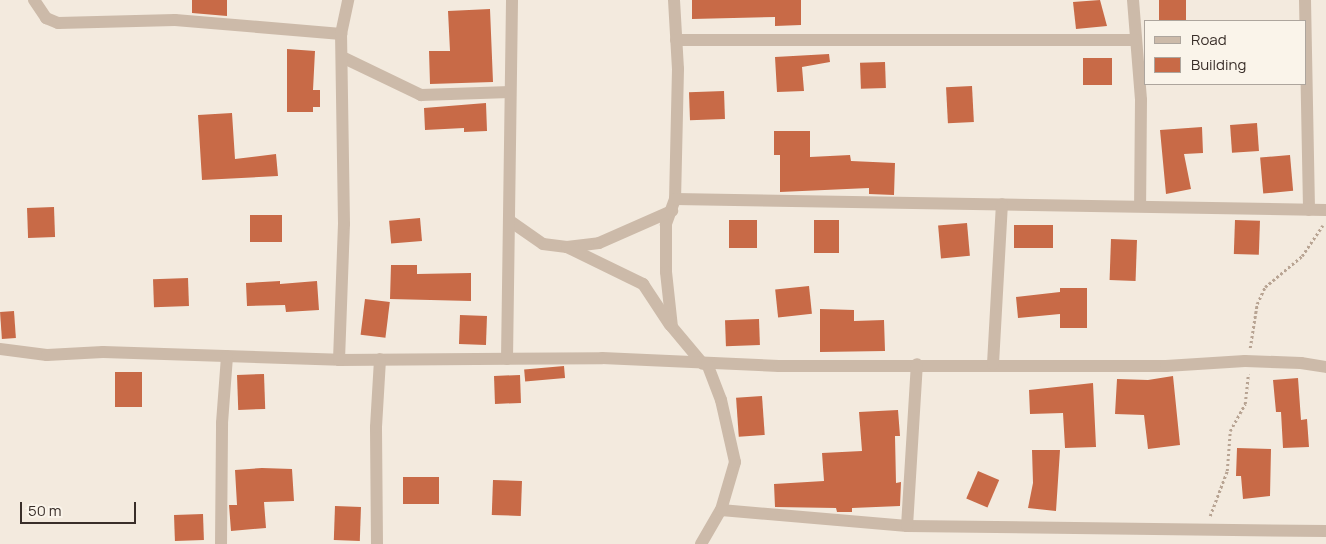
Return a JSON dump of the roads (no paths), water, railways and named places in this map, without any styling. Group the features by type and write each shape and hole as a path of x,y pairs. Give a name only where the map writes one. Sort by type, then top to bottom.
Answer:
{"street":[{"path":"34,0 46,18 58,22 175,20 341,34"},
{"path":"340,360 344,224 341,34 348,0"},
{"path":"507,359 512,0"},
{"path":"672,327 666,263 666,224 673,205 676,40 674,0"},
{"path":"1133,0 1141,100 1140,206"},
{"path":"1306,0 1309,210"},
{"path":"676,40 1136,40"},
{"path":"342,56 421,95 510,92"},
{"path":"510,221 543,244 567,247 599,243 673,205 1002,204 1326,210"},
{"path":"993,364 1002,204"},
{"path":"567,247 643,284 672,327 705,364 721,400 735,462 721,510 701,544"},
{"path":"0,349 47,355 102,352 340,360 602,358 705,364 1166,366 1250,361 1301,363 1326,367"},
{"path":"221,544 222,423 227,356"},
{"path":"378,544 376,427 380,359"},
{"path":"907,526 917,364"},
{"path":"721,510 907,526 1326,531"}]}
